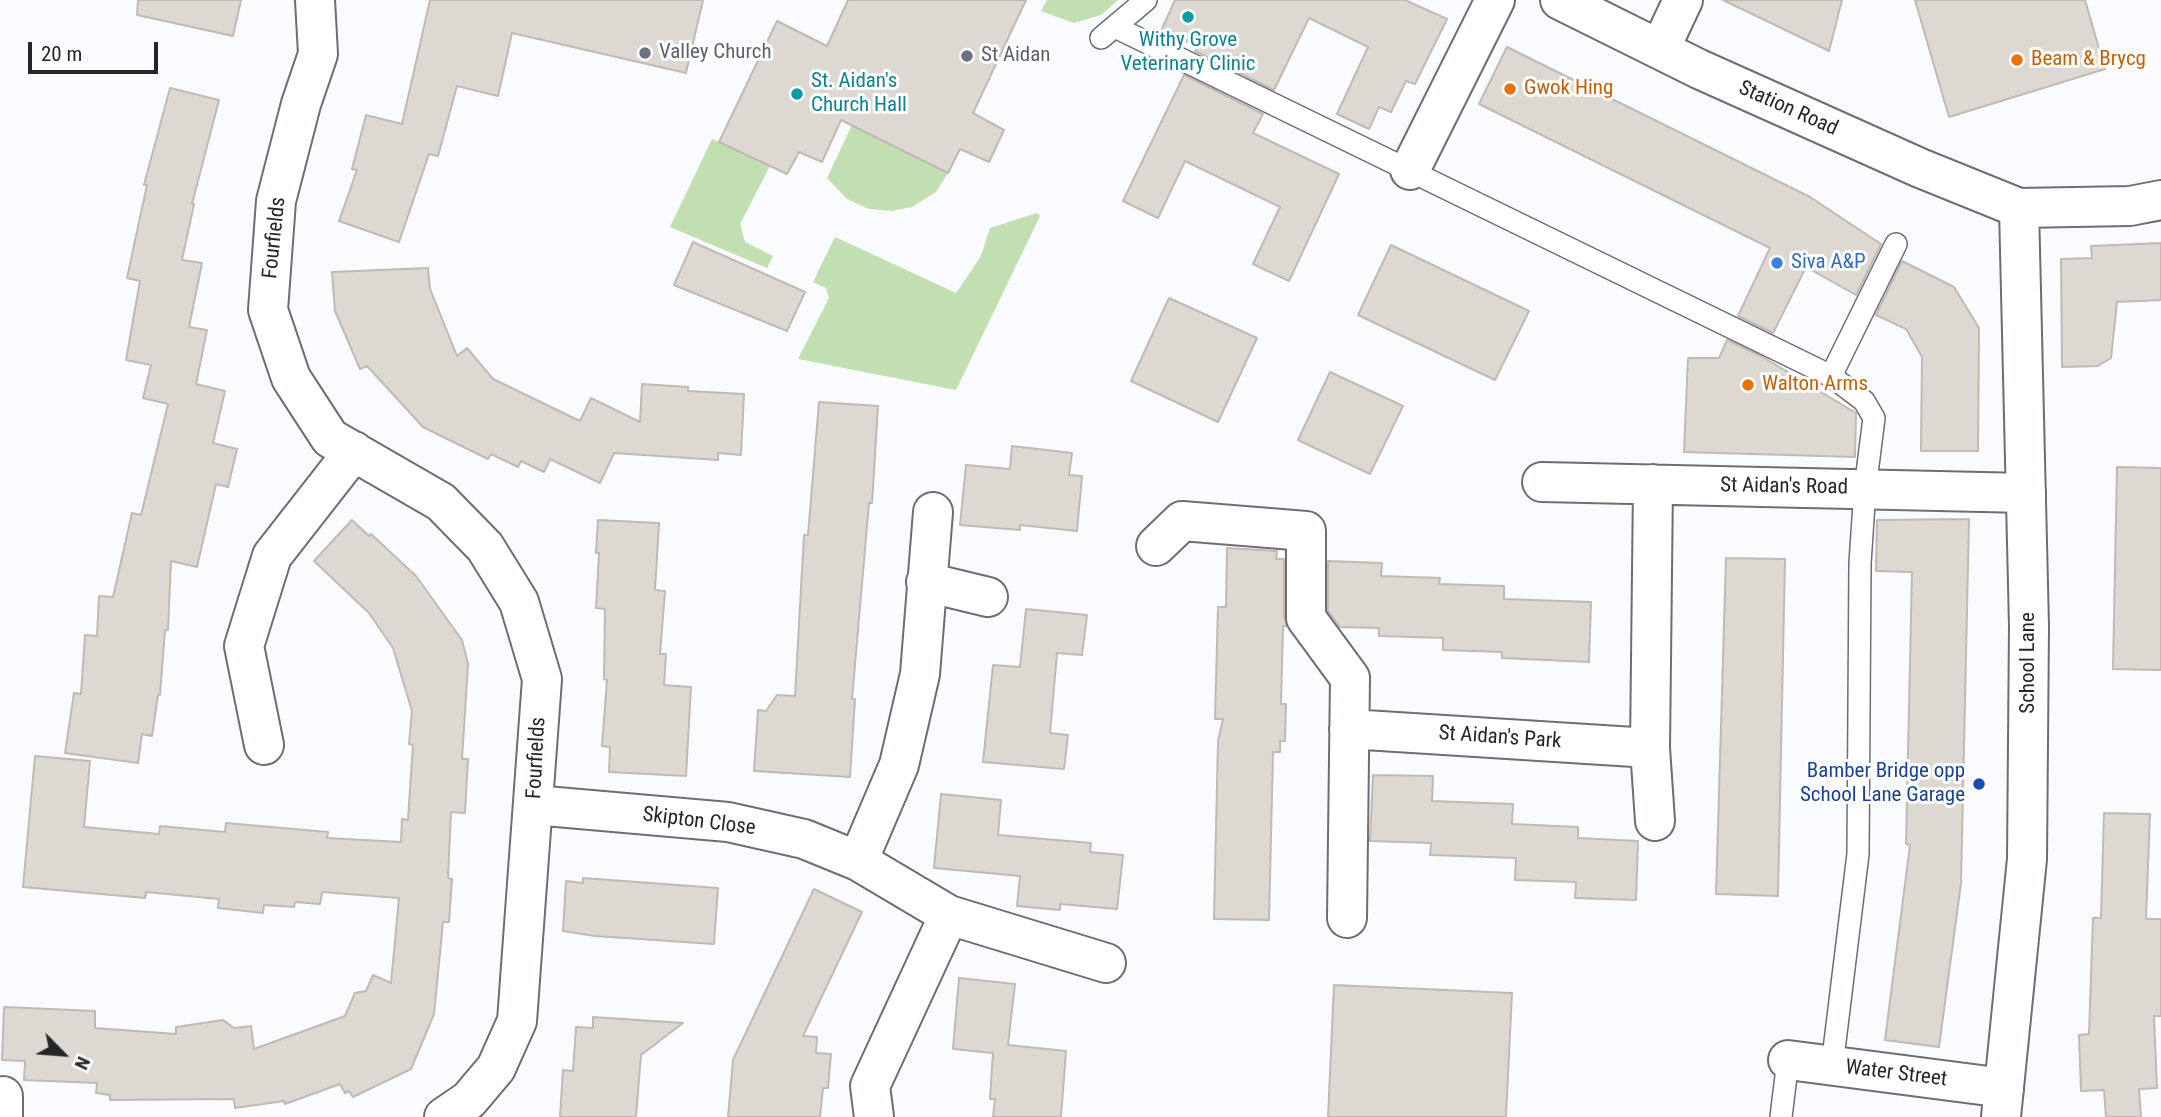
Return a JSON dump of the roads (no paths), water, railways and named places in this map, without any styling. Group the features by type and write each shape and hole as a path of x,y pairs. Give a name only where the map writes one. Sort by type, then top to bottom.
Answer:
{"street":[{"name":"Fourfields","path":"315,0 317,54 276,201 268,310 291,378 330,438 441,502 485,547 519,602 542,679 517,1021 496,1068 469,1100 444,1117"},
{"path":"1410,170 1495,0"},
{"name":"Station Road","path":"1560,0 1660,49 1920,168 2020,208"},
{"path":"1660,49 1683,0"},
{"path":"2020,208 2130,206 2161,200"},
{"name":"School Lane","path":"2002,1102 2027,859 2029,626 2020,208"},
{"path":"264,745 244,646 272,556 354,451"},
{"name":"St Aidan's Road","path":"1542,482 2026,493"},
{"path":"1653,484 1650,748 1655,821"},
{"path":"858,861 899,765 920,674 933,512"},
{"path":"1156,546 1182,521 1306,531 1306,618 1350,678 1347,918"},
{"path":"926,582 988,597"},
{"name":"St Aidan's Park","path":"1349,729 1650,748"},
{"name":"Skipton Close","path":"534,805 728,822 804,839 858,861 949,915 1106,962"},
{"path":"874,1117 870,1086 949,915"},
{"name":"Water Street","path":"1788,1060 1832,1066 2002,1102"}],"lane":[{"path":"1146,0 1108,32 1410,170 1831,376 1864,401 1874,418 1865,489 1860,563 1858,854 1832,1066"},
{"path":"1831,376 1896,243"},
{"path":"1781,1117 1788,1060"}],"place":[{"name":"Withy Grove Veterinary Clinic","path":"1188,17"},
{"name":"Valley Church","path":"645,53"},
{"name":"St Aidan","path":"967,56"},
{"name":"Beam & Brycg","path":"2017,60"},
{"name":"Gwok Hing","path":"1510,89"},
{"name":"St. Aidan's Church Hall","path":"797,94"},
{"name":"Siva A&P","path":"1777,263"},
{"name":"Walton Arms","path":"1748,385"},
{"name":"Bamber Bridge opp School Lane Garage","path":"1979,784"}]}
